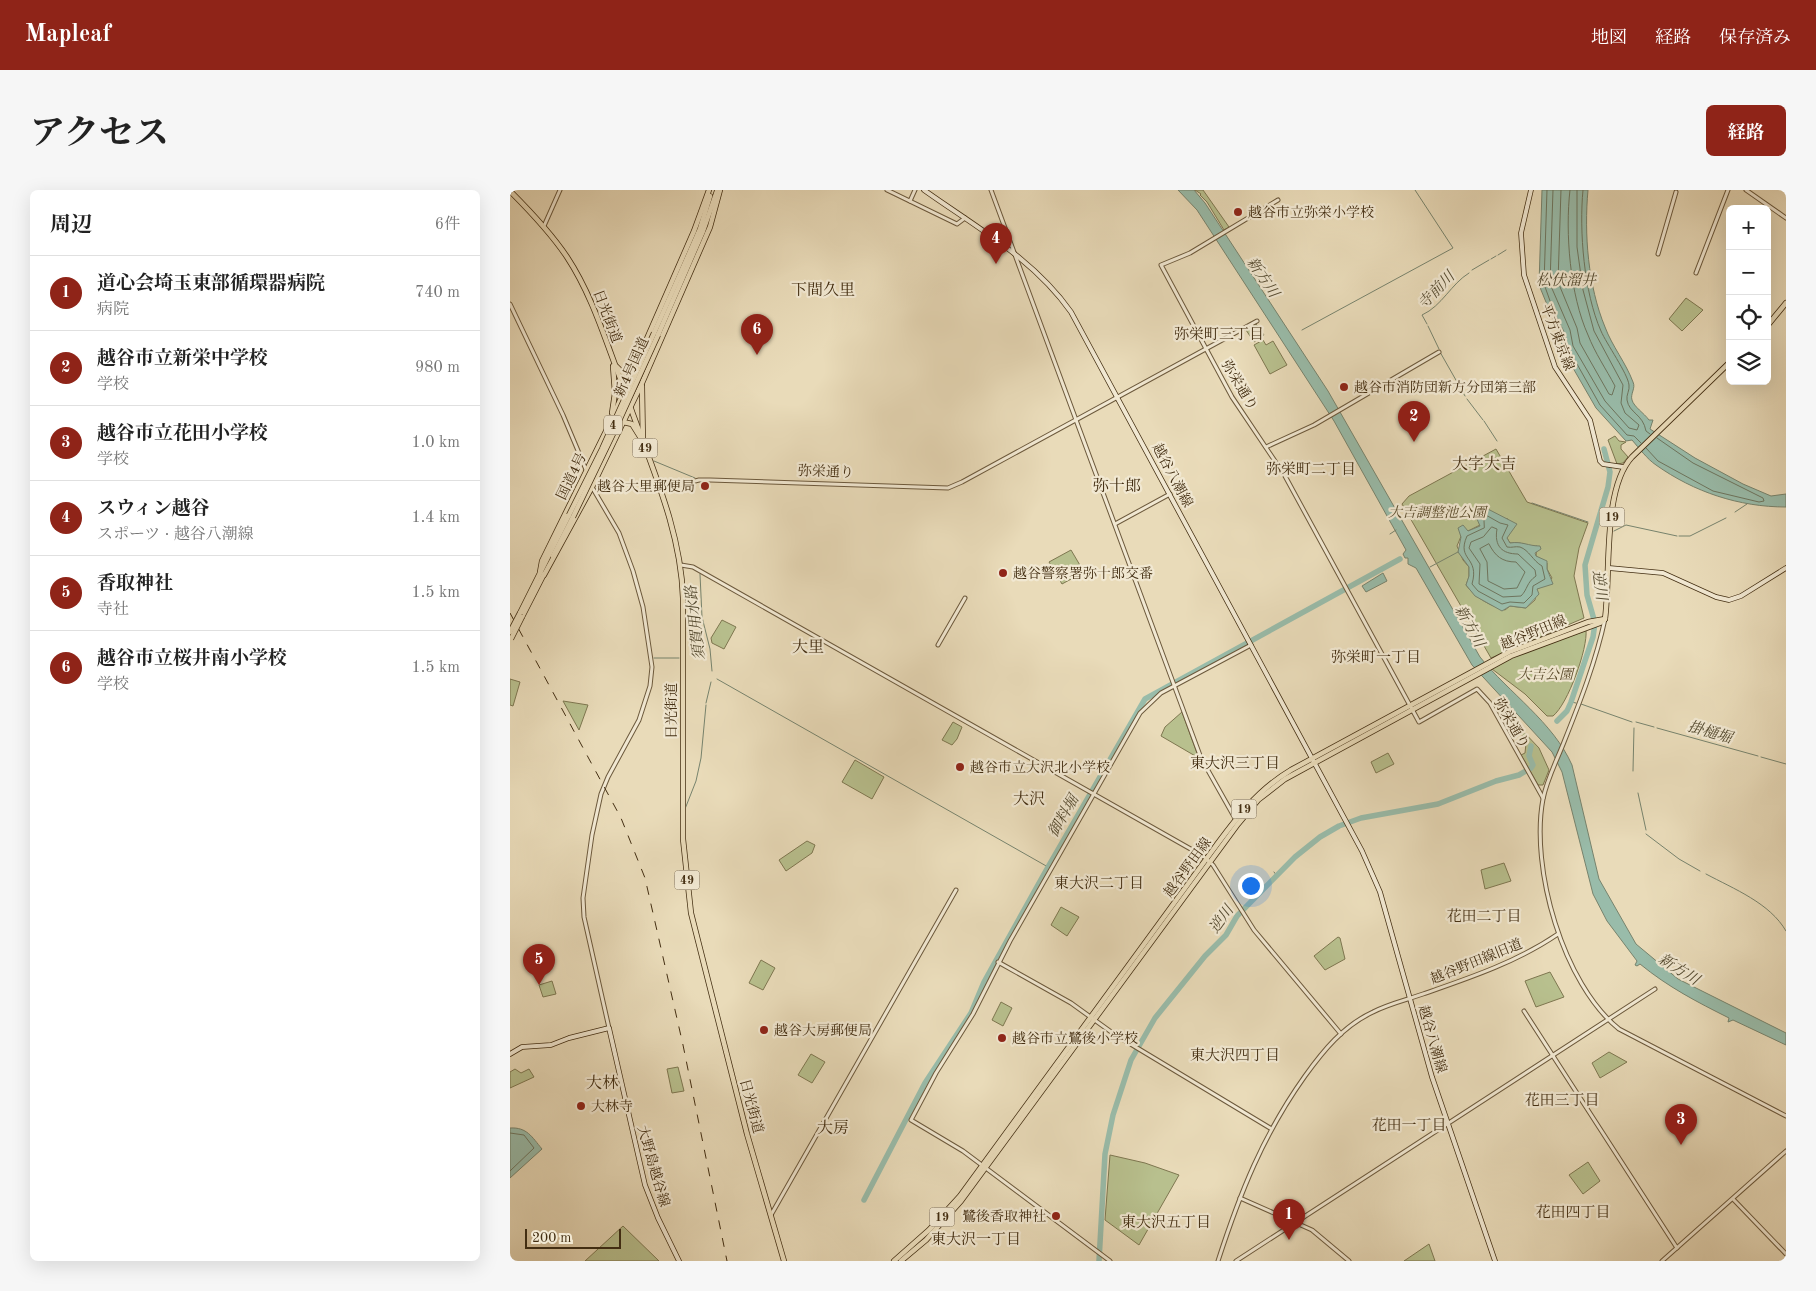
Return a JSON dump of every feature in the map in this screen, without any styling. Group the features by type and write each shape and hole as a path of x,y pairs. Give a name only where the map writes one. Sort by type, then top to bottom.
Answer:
{"main road":[{"name":"新4号国道","path":"542,574 614,434 700,230 710,190"},
{"name":"国道4号","path":"542,574 542,561 611,421 694,232 710,190"},
{"name":"新4号国道","path":"676,288 703,231 719,190"},
{"name":"国道4号","path":"542,574 592,487 642,383 710,227 719,190"},
{"name":"越谷八潮線","path":"924,190 1034,269 1061,298 1071,312 1344,818 1380,892 1448,1123 1495,1261"},
{"name":"平方東京線","path":"1531,190 1521,233 1526,282 1555,367 1590,420 1600,461 1607,465 1623,468"},
{"name":"日光街道","path":"510,191 544,226 567,257 584,286 630,406 673,532 681,565 683,598 682,821 687,885 695,930 709,986 784,1261"},
{"path":"1771,321 1786,304"},
{"path":"613,362 623,373 629,373 633,368"},
{"name":"4","path":"611,421 615,393 613,362"},
{"name":"19","path":"1605,619 1614,496 1623,468 1640,449 1726,366"},
{"path":"642,383 643,442"},
{"path":"623,422 632,424 643,442"},
{"path":"1609,568 1663,573 1716,597 1729,600 1741,596 1786,568"},
{"name":"4","path":"511,640 521,615 542,574"},
{"name":"4","path":"510,632 521,615"},
{"name":"越谷野田線","path":"901,1261 941,1224 1093,1019 1236,820 1249,803 1268,785 1494,663 1605,619"},
{"name":"越谷野田線","path":"1209,860 1258,800 1313,761"},
{"path":"510,1054 522,1047 551,1045 569,1038 609,1028"},
{"name":"大野島越谷線","path":"609,1028 645,1185 658,1218 679,1261"},
{"name":"越谷野田線","path":"894,1261 938,1221 984,1167"}],"street":[{"path":"544,226 560,190"},
{"path":"887,190 957,224 964,218"},
{"path":"910,201 915,190"},
{"path":"990,190 1175,683 1201,758 1236,820"},
{"path":"1696,273 1728,190"},
{"path":"1746,190 1786,218"},
{"path":"1658,254 1676,192"},
{"path":"1257,321 1206,348 1161,265 1182,258 1211,242 1278,200"},
{"path":"1000,244 1006,242 1007,235"},
{"path":"1022,274 1026,269 1034,269"},
{"path":"510,304 563,415 592,487 619,533 633,571 643,607 652,667 650,686 639,720 608,777 601,794 592,834 582,904 609,1028"},
{"name":"弥栄通り","path":"660,490 699,480 948,488 1206,348 1232,397 1285,476 1419,722 1477,689 1490,703 1543,798"},
{"path":"1266,447 1308,428 1439,352"},
{"path":"1115,524 1170,494"},
{"path":"681,565 693,567 1209,860 1254,930 1340,1034"},
{"path":"938,646 965,598"},
{"path":"1605,619 1596,654 1543,798 1544,867 1558,934 1585,990 1608,1020 1629,1036 1786,1116"},
{"path":"1110,1261 963,1151 911,1120 936,1073 973,1014 998,962 1091,792 1140,713 1155,697 1175,683 1250,643"},
{"path":"771,1215 956,890"},
{"name":"越谷野田線旧道","path":"1218,1261 1250,1171 1270,1128 1310,1069 1340,1034 1372,1012 1515,958 1536,949 1558,934"},
{"path":"998,962 1071,1003 1134,1046 1270,1128"},
{"path":"1236,1261 1655,990"},
{"path":"1524,1011 1677,1248"},
{"path":"1662,1261 1786,1151"},
{"path":"1240,1198 1315,1232 1349,1261"},
{"path":"1732,1198 1786,1254"}],"green space":[{"path":"1195,190 1203,190 1229,227 1224,230 1207,202"},
{"path":"1686,298 1703,310 1682,331 1669,319"},
{"path":"1256,324 1264,335 1254,342 1246,330"},
{"path":"1263,340 1266,345 1273,341 1287,365 1270,374 1254,345"},
{"path":"1615,436 1619,441 1626,442 1621,445 1621,449 1628,457 1623,463 1617,464 1608,440"},
{"name":"大吉調整池公園","path":"1496,449 1527,502 1588,523 1579,548 1574,576 1584,618 1491,658 1402,504 1409,496","holes":["1482,507 1502,518 1508,519 1507,538 1510,543 1537,546 1536,556 1547,563 1547,569 1552,578 1546,585 1537,589 1535,600 1526,608 1510,606 1505,610 1495,607 1478,597 1466,585 1469,577 1469,567 1463,560 1457,546 1464,529 1468,531 1480,525 1477,508"]},
{"path":"1071,550 1084,572 1062,584 1049,562"},
{"path":"722,620 736,627 724,649 712,643 711,638"},
{"name":"大吉公園","path":"1586,630 1584,649 1576,675 1565,700 1553,716 1547,716 1525,694 1492,669 1512,657"},
{"path":"510,679 520,682 513,706 510,705"},
{"path":"563,701 588,705 579,730"},
{"path":"1182,712 1197,757 1161,736 1165,727"},
{"path":"953,722 962,727 952,745 942,740"},
{"path":"1520,728 1539,748 1549,770 1543,785 1538,785 1521,755 1525,753 1526,743"},
{"path":"1388,753 1394,764 1376,773 1371,762"},
{"path":"855,760 884,777 872,799 842,782"},
{"path":"807,841 815,845 812,853 786,871 779,860"},
{"path":"1504,863 1511,881 1485,889 1481,870"},
{"path":"1061,907 1079,917 1067,936 1051,925"},
{"path":"1338,937 1340,938 1345,959 1325,970 1314,956"},
{"path":"761,960 775,968 763,990 749,983"},
{"path":"1550,972 1564,997 1536,1007 1525,981"},
{"path":"552,981 556,994 543,997 539,985"},
{"path":"1001,1002 1012,1008 1003,1026 992,1020"},
{"path":"1609,1052 1627,1062 1600,1078 1592,1063"},
{"path":"811,1054 825,1062 812,1083 798,1075"},
{"path":"678,1067 684,1091 672,1093 667,1069"},
{"path":"515,1069 521,1073 529,1069 534,1077 510,1088 510,1072"},
{"path":"1110,1155 1145,1163 1179,1175 1139,1245 1105,1220"},
{"path":"1588,1162 1600,1181 1583,1194 1569,1175"},
{"path":"623,1226 659,1261 585,1261"},
{"path":"1429,1244 1435,1261 1404,1261"}],"water":[{"path":"1178,190 1194,190 1205,203 1328,391 1480,657 1542,721 1564,749 1572,765 1599,879 1636,944 1678,979 1786,1033 1786,1045 1733,1020 1728,1022 1729,1018 1672,987 1640,964 1635,965 1637,961 1607,921 1593,894 1562,772 1552,752 1472,665 1416,568 1408,564 1408,558 1405,558 1403,554 1406,550 1334,421 1197,210"},
{"name":"松伏溜井","path":"1542,190 1588,190 1587,242 1591,277 1599,311 1608,334 1633,382 1633,403 1649,420 1653,420 1650,429 1695,458 1743,484 1771,496 1786,494 1786,507 1734,501 1686,483 1653,463 1632,440 1626,441 1596,408 1563,350 1559,334 1539,285"},
{"path":"1482,506 1517,524 1507,538 1510,543 1540,546 1541,549 1535,553 1536,556 1547,561 1547,569 1553,584 1537,589 1539,594 1526,608 1510,606 1502,611 1475,596 1466,585 1469,567 1458,552 1461,537 1458,528 1463,525 1468,531 1480,526 1477,519 1477,508"},
{"path":"1383,573 1387,581 1366,592 1362,586"},
{"path":"510,1128 525,1131 542,1149 510,1178"}],"waterway":[{"path":"1302,330 1453,248 1415,190"},
{"name":"寺前川","path":"1498,255 1506,250"},
{"name":"寺前川","path":"1491,259 1496,256"},
{"name":"寺前川","path":"1472,270 1489,260"},
{"name":"寺前川","path":"1427,324 1422,315 1441,301 1469,273"},
{"name":"寺前川","path":"1428,326 1439,349"},
{"name":"寺前川","path":"1440,352 1465,396"},
{"name":"寺前川","path":"1467,399 1483,420"},
{"name":"寺前川","path":"1484,421 1497,441"},
{"name":"逆川","path":"1557,721 1567,711 1571,702 1593,637 1595,623 1587,595 1585,565 1608,487 1610,472 1604,449"},
{"name":"須賀用水路","path":"654,461 695,478"},
{"path":"1532,503 1588,522"},
{"path":"1735,512 1747,504"},
{"path":"1679,536 1690,536 1726,518"},
{"path":"1614,531 1626,525 1677,536"},
{"path":"1390,534 1396,530"},
{"path":"1430,567 1458,552"},
{"name":"御料堀","path":"864,1200 925,1083 971,1013 984,982 1145,699 1400,559"},
{"name":"須賀用水路","path":"700,574 702,617 710,649 712,671"},
{"path":"654,658 679,658"},
{"path":"717,679 1048,867"},
{"name":"須賀用水路","path":"706,703 711,682"},
{"name":"逆川","path":"1571,702 1576,703"},
{"name":"掛樋堀","path":"1581,704 1632,722"},
{"name":"須賀用水路","path":"685,809 696,781 701,758 706,705"},
{"name":"掛樋堀","path":"1636,722 1654,727"},
{"path":"1633,771 1634,728"},
{"name":"掛樋堀","path":"1657,728 1758,756"},
{"name":"逆川","path":"1099,1261 1105,1154 1113,1115 1131,1060 1155,1018 1205,956 1226,935 1237,916 1295,857 1320,837 1339,826 1361,818 1438,804 1496,781 1519,775 1533,765 1529,756 1531,746"},
{"name":"掛樋堀","path":"1761,757 1786,764"},
{"path":"1638,793 1646,830"},
{"path":"1646,834 1679,859 1700,871"},
{"name":"逆川","path":"1274,872 1277,876"},
{"path":"1706,874 1739,891 1771,912 1786,931"}],"railway":[{"path":"510,613 621,818 645,878 683,1045 727,1261"}],"place":[{"name":"越谷市立弥栄小学校","path":"1238,212"},
{"name":"スウィン越谷","path":"996,264"},
{"name":"越谷市立桜井南小学校","path":"757,355"},
{"name":"越谷市消防団新方分団第三部","path":"1344,387"},
{"name":"越谷市立新栄中学校","path":"1414,442"},
{"name":"越谷大里郵便局","path":"705,486"},
{"name":"越谷警察署弥十郎交番","path":"1003,573"},
{"name":"越谷市立大沢北小学校","path":"960,767"},
{"name":"香取神社","path":"539,985"},
{"name":"越谷大房郵便局","path":"764,1030"},
{"name":"越谷市立鷺後小学校","path":"1002,1038"},
{"name":"大林寺","path":"581,1106"},
{"name":"越谷市立花田小学校","path":"1681,1145"},
{"name":"鷺後香取神社","path":"1056,1216"},
{"name":"道心会埼玉東部循環器病院","path":"1289,1240"}],"district":[{"name":"下間久里","path":"823,289"},
{"name":"弥栄町三丁目","path":"1219,334"},
{"name":"大字大吉","path":"1484,463"},
{"name":"弥栄町二丁目","path":"1311,469"},
{"name":"弥十郎","path":"1117,485"},
{"name":"大里","path":"808,646"},
{"name":"弥栄町一丁目","path":"1376,657"},
{"name":"東大沢三丁目","path":"1235,763"},
{"name":"大沢","path":"1029,798"},
{"name":"東大沢二丁目","path":"1099,883"},
{"name":"花田二丁目","path":"1484,916"},
{"name":"東大沢四丁目","path":"1235,1055"},
{"name":"大林","path":"602,1082"},
{"name":"花田三丁目","path":"1562,1100"},
{"name":"花田一丁目","path":"1409,1125"},
{"name":"大房","path":"833,1127"},
{"name":"花田四丁目","path":"1573,1212"},
{"name":"東大沢五丁目","path":"1166,1222"},
{"name":"東大沢一丁目","path":"976,1239"}],"water label":[{"name":"新方川","path":"1263,277"},
{"name":"新方川","path":"1470,626"},
{"name":"新方川","path":"1679,969"}]}
